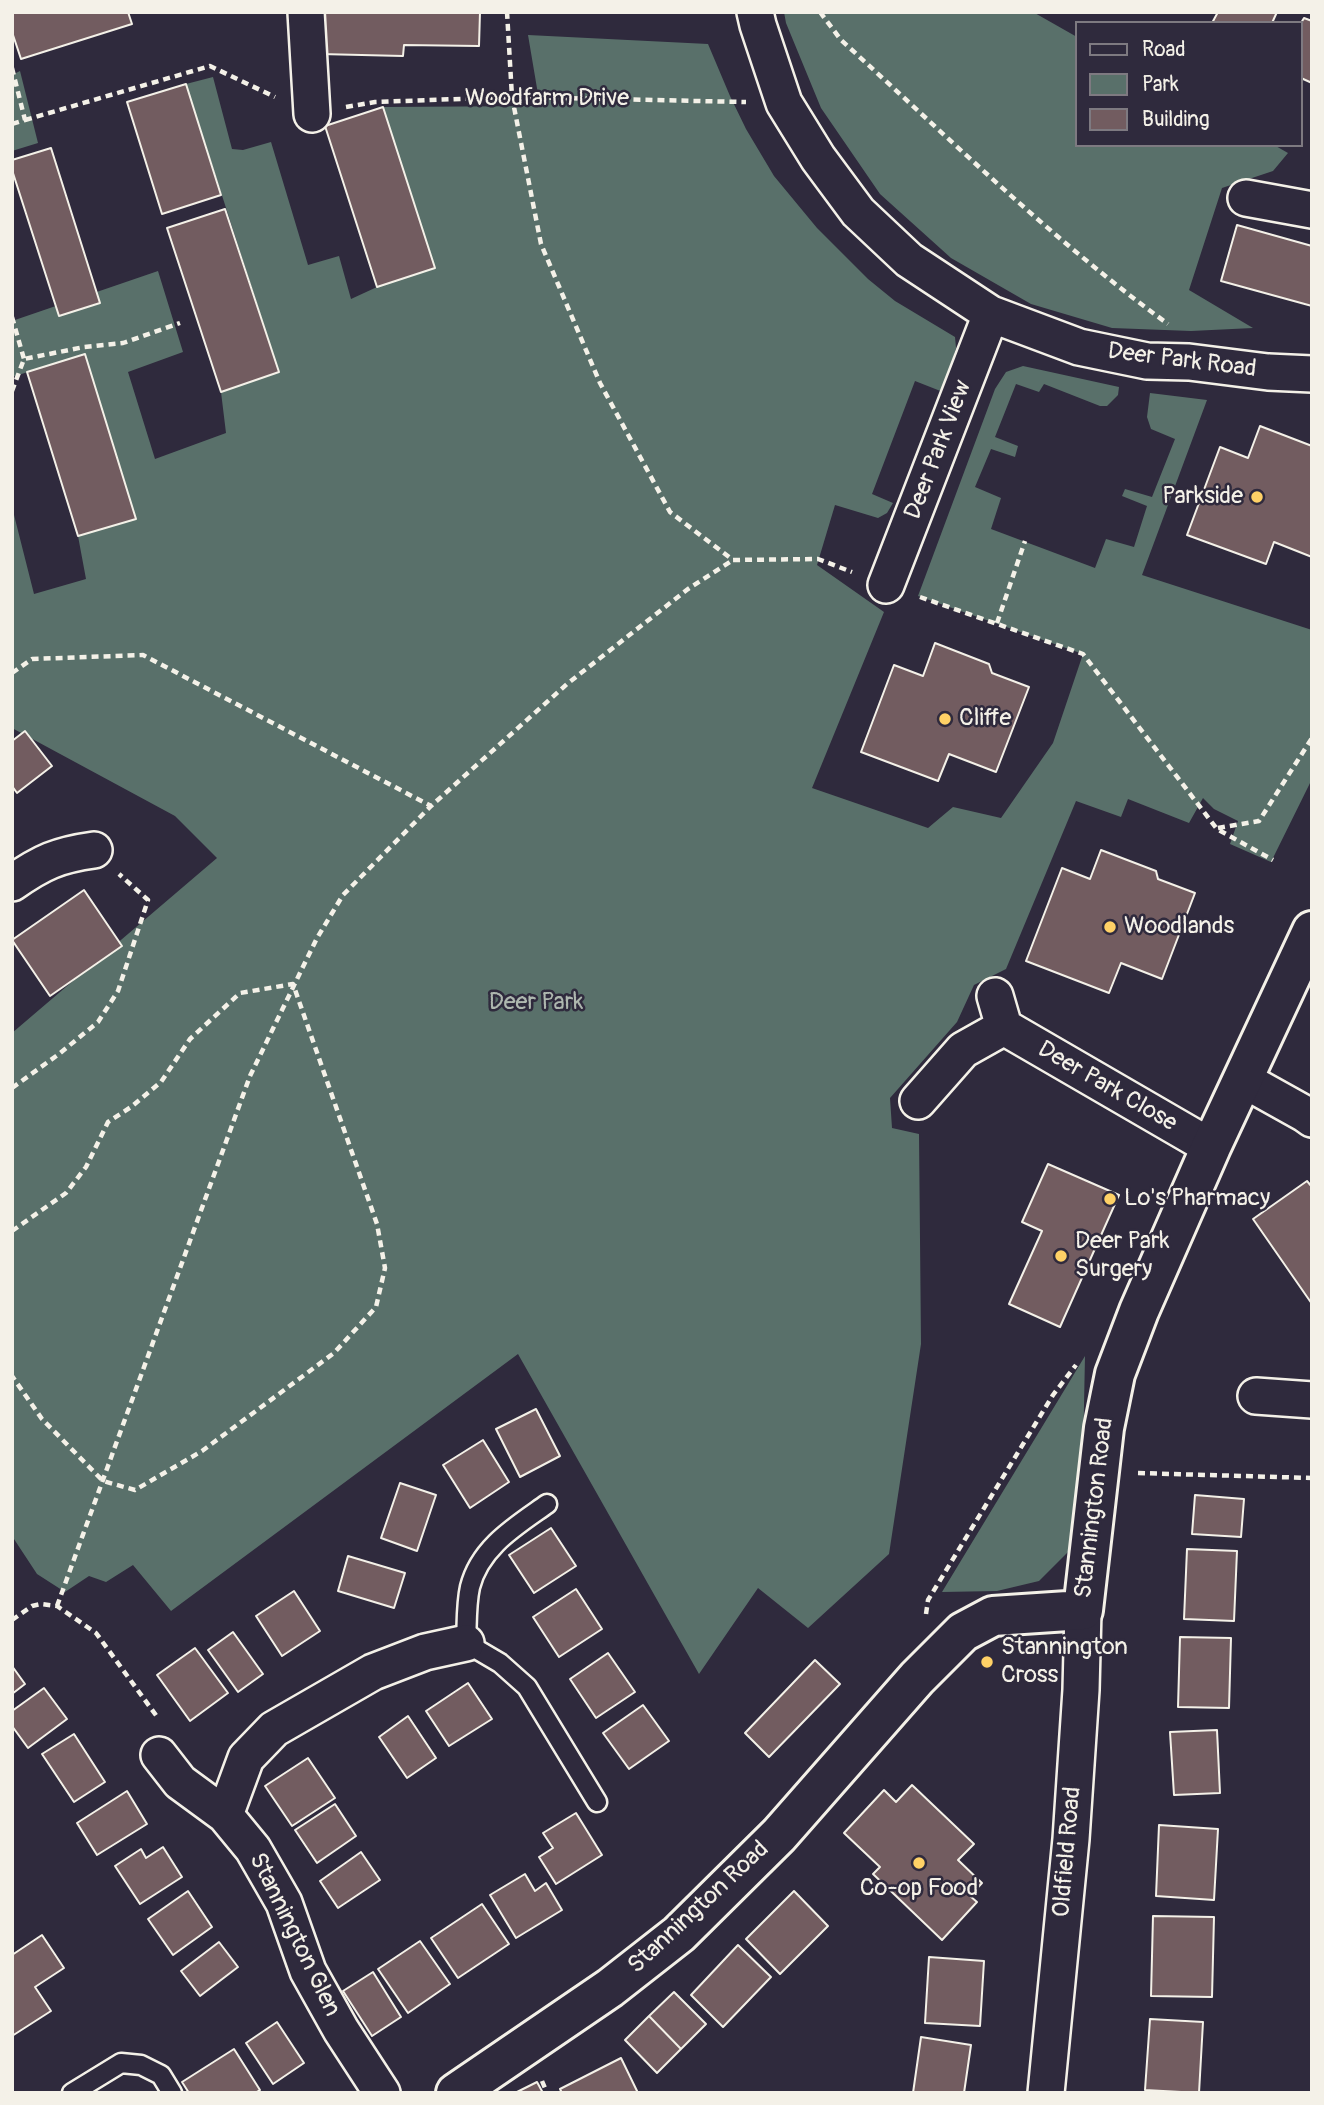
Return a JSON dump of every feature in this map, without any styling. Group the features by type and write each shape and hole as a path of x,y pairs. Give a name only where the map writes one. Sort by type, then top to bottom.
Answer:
{"main road":[{"name":"Stannington Road","path":"456,2093 611,1988 679,1934 779,1835 917,1678 963,1632 993,1616 1083,1610 1104,1428 1115,1374 1139,1311 1211,1147 1312,931"}],"street":[{"path":"306,12 312,114"},
{"name":"Deer Park Road","path":"755,12 785,103 818,158 858,212 909,260 991,314 1079,347 1147,361 1189,362 1268,372 1312,374"},
{"path":"1246,198 1312,210"},
{"name":"Deer Park View","path":"886,585 991,314"},
{"path":"12,883 37,865 66,854 94,850"},
{"name":"Deer Park Close","path":"918,1101 963,1049 1000,1012 1211,1147"},
{"path":"1244,1080 1312,1119"},
{"path":"1256,1396 1312,1400"},
{"name":"Oldfield Road","path":"1046,2093 1071,1839 1081,1690 1083,1610"},
{"path":"225,1815 246,1758 274,1728 373,1672 425,1652 466,1643"},
{"name":"Stannington Glen","path":"159,1755 180,1782 225,1815 253,1849 284,1903 308,1971 341,2030 382,2093"}],"lane":[{"path":"547,1504 500,1539 479,1563 470,1588 466,1643 500,1663 527,1687 597,1802"},
{"path":"72,2093 121,2063 141,2065 161,2075 172,2093"}],"path":[{"path":"507,12 512,97 541,244 600,383 670,512 733,559"},
{"path":"820,12 841,40 1017,202 1114,285 1221,366"},
{"path":"12,124 210,66 312,114"},
{"path":"12,69 25,120"},
{"name":"Woodfarm Drive","path":"312,114 375,102 512,97 785,103"},
{"path":"12,317 24,359 12,391"},
{"path":"24,359 84,347 122,343 180,323"},
{"path":"997,624 1025,541"},
{"path":"57,1606 250,1076 293,984 343,895 431,806 566,684 688,589 733,559 818,559 1083,654 1217,829 1273,860"},
{"path":"12,673 32,659 143,655 431,806"},
{"path":"1217,829 1259,821 1312,738"},
{"path":"12,1088 98,1022 118,991 148,900 94,850"},
{"path":"12,1231 66,1193 86,1167 108,1122 161,1082 190,1039 240,993 293,984"},
{"path":"12,1376 42,1419 103,1481 135,1490 202,1451 334,1353 376,1307 385,1268 377,1224 293,984"},
{"path":"917,1678 928,1600 1053,1395 1083,1355"},
{"path":"1099,1473 1312,1478"},
{"path":"12,1620 32,1606 57,1606 96,1633 169,1732 159,1755"}],"green space":[{"path":"784,12 1033,12 1076,36 1076,147 1278,147 1288,153 1273,171 1222,188 1189,290 1253,328 1191,331 1112,328 1031,304 951,258 880,194 821,108"},
{"name":"Deer Park","path":"528,35 708,44 746,129 774,176 817,228 868,279 895,301 955,337 956,348 943,392 915,381 872,494 893,503 887,513 878,518 835,505 817,565 884,612 812,788 928,828 953,807 1001,818 1053,743 1083,654 918,596 995,389 1006,372 1023,366 1119,387 1118,395 1107,406 1100,406 1044,384 1039,392 1016,384 995,437 1018,446 1015,457 991,449 975,487 1001,498 991,529 1095,568 1106,539 1134,547 1147,506 1122,496 1125,489 1152,497 1175,439 1151,429 1147,417 1150,393 1207,400 1142,575 1312,630 1312,779 1271,862 1230,844 1238,821 1214,809 1203,798 1189,823 1128,799 1121,817 1076,801 1006,969 974,985 957,1022 890,1098 892,1128 919,1134 921,1344 889,1554 808,1628 758,1588 699,1674 518,1354 171,1611 133,1565 106,1582 89,1576 65,1592 37,1574 12,1536 12,1033 217,858 175,816 12,728 12,507 34,594 86,579 78,536 136,518 85,354 12,377 12,321 158,271 183,352 128,372 155,459 226,433 221,392 279,372 186,84 213,77 232,149 243,150 271,142 308,265 339,256 351,299 435,267 383,107 540,106"},
{"path":"20,71 38,143 12,151 12,75"},
{"path":"1085,1356 1083,1454 1071,1549 1039,1581 997,1591 942,1592"}],"building":[{"path":"12,12 128,12 132,24 21,59 12,32"},
{"path":"321,12 480,12 479,46 404,45 403,56 320,54"},
{"path":"1218,12 1277,12 1273,21 1213,21"},
{"path":"1304,18 1312,21 1312,83 1303,79"},
{"path":"186,84 221,195 162,214 127,102"},
{"path":"383,107 435,268 377,287 325,126"},
{"path":"51,148 100,303 59,316 12,170 12,160"},
{"path":"225,209 279,372 221,392 167,228"},
{"path":"1237,225 1312,246 1312,306 1221,281"},
{"path":"85,354 136,519 78,536 27,372"},
{"name":"Parkside","path":"1260,426 1312,446 1312,557 1274,542 1266,564 1187,535 1220,447 1248,458"},
{"name":"Cliffe","path":"935,643 989,664 992,673 1029,687 996,772 949,754 938,781 861,752 894,665 923,676"},
{"path":"25,731 52,766 17,793 12,786 12,741"},
{"name":"Woodlands","path":"1101,850 1156,871 1158,879 1195,893 1162,979 1121,963 1109,993 1026,961 1062,868 1090,879"},
{"path":"84,890 122,946 50,996 12,940"},
{"name":"Deer Park Surgery","path":"1048,1164 1119,1195 1060,1327 1009,1304 1042,1231 1022,1222"},
{"path":"1307,1181 1312,1187 1312,1304 1253,1219"},
{"path":"536,1409 560,1456 520,1477 496,1429"},
{"path":"483,1440 509,1482 470,1508 443,1465"},
{"path":"400,1483 436,1495 417,1551 381,1538"},
{"path":"1195,1495 1244,1499 1241,1537 1192,1534"},
{"path":"551,1528 576,1566 534,1593 509,1555"},
{"path":"1187,1549 1237,1551 1234,1621 1184,1619"},
{"path":"348,1556 405,1573 394,1608 338,1591"},
{"path":"576,1589 602,1629 559,1657 533,1617"},
{"path":"294,1591 320,1631 282,1656 256,1616"},
{"path":"233,1632 263,1674 238,1692 208,1650"},
{"path":"1180,1637 1231,1638 1229,1708 1178,1707"},
{"path":"195,1648 228,1693 190,1721 157,1675"},
{"path":"608,1653 635,1692 596,1718 570,1679"},
{"path":"815,1660 840,1684 769,1757 745,1733"},
{"path":"12,1666 25,1684 12,1694"},
{"path":"468,1683 492,1719 449,1746 426,1711"},
{"path":"44,1688 67,1719 28,1748 12,1726 12,1711"},
{"path":"643,1705 669,1741 629,1769 603,1733"},
{"path":"408,1716 436,1758 407,1778 379,1737"},
{"path":"1217,1730 1220,1793 1174,1795 1170,1732"},
{"path":"74,1734 105,1782 74,1802 42,1754"},
{"path":"308,1758 335,1798 292,1826 265,1786"},
{"name":"Co-op Food","path":"912,1785 974,1844 958,1860 982,1883 970,1896 977,1902 942,1940 873,1874 880,1867 844,1833 884,1790 896,1802"},
{"path":"127,1791 147,1824 97,1855 77,1823"},
{"path":"335,1804 356,1836 317,1863 295,1830"},
{"path":"576,1813 602,1855 556,1884 539,1857 553,1848 543,1833"},
{"path":"1159,1825 1218,1829 1214,1900 1156,1896"},
{"path":"163,1847 182,1877 140,1904 115,1866 141,1849 146,1858"},
{"path":"361,1852 380,1880 338,1908 320,1881"},
{"path":"525,1874 535,1891 546,1883 562,1910 516,1938 490,1895"},
{"path":"188,1891 212,1927 173,1955 148,1919"},
{"path":"794,1891 828,1926 780,1974 746,1939"},
{"path":"482,1904 509,1944 458,1978 431,1938"},
{"path":"1153,1916 1214,1917 1212,1997 1151,1996"},
{"path":"42,1935 64,1968 35,1987 51,2011 12,2036 12,1955"},
{"path":"420,1941 450,1984 408,2013 378,1969"},
{"path":"219,1942 238,1967 200,1996 181,1971"},
{"path":"738,1945 771,1977 723,2027 691,1995"},
{"path":"929,1957 984,1961 980,2026 925,2023"},
{"path":"373,1972 401,2017 372,2036 343,1991"},
{"path":"674,1992 706,2024 681,2049 649,2016"},
{"path":"649,2016 681,2049 657,2073 625,2040"},
{"path":"1150,2019 1203,2022 1199,2093 1145,2090"},
{"path":"277,2022 304,2063 273,2084 246,2043"},
{"path":"921,2037 971,2045 964,2093 913,2093"},
{"path":"234,2049 260,2090 255,2093 189,2093 182,2082"},
{"path":"621,2058 638,2093 562,2093 560,2089"},
{"path":"537,2082 543,2093 515,2093"}],"place":[{"name":"Parkside","path":"1257,497"},
{"name":"Cliffe","path":"945,719"},
{"name":"Woodlands","path":"1110,927"},
{"name":"Lo's Pharmacy","path":"1110,1199"},
{"name":"Deer Park Surgery","path":"1061,1256"},
{"name":"Stannington Cross","path":"987,1662"},
{"name":"Co-op Food","path":"919,1863"}]}
